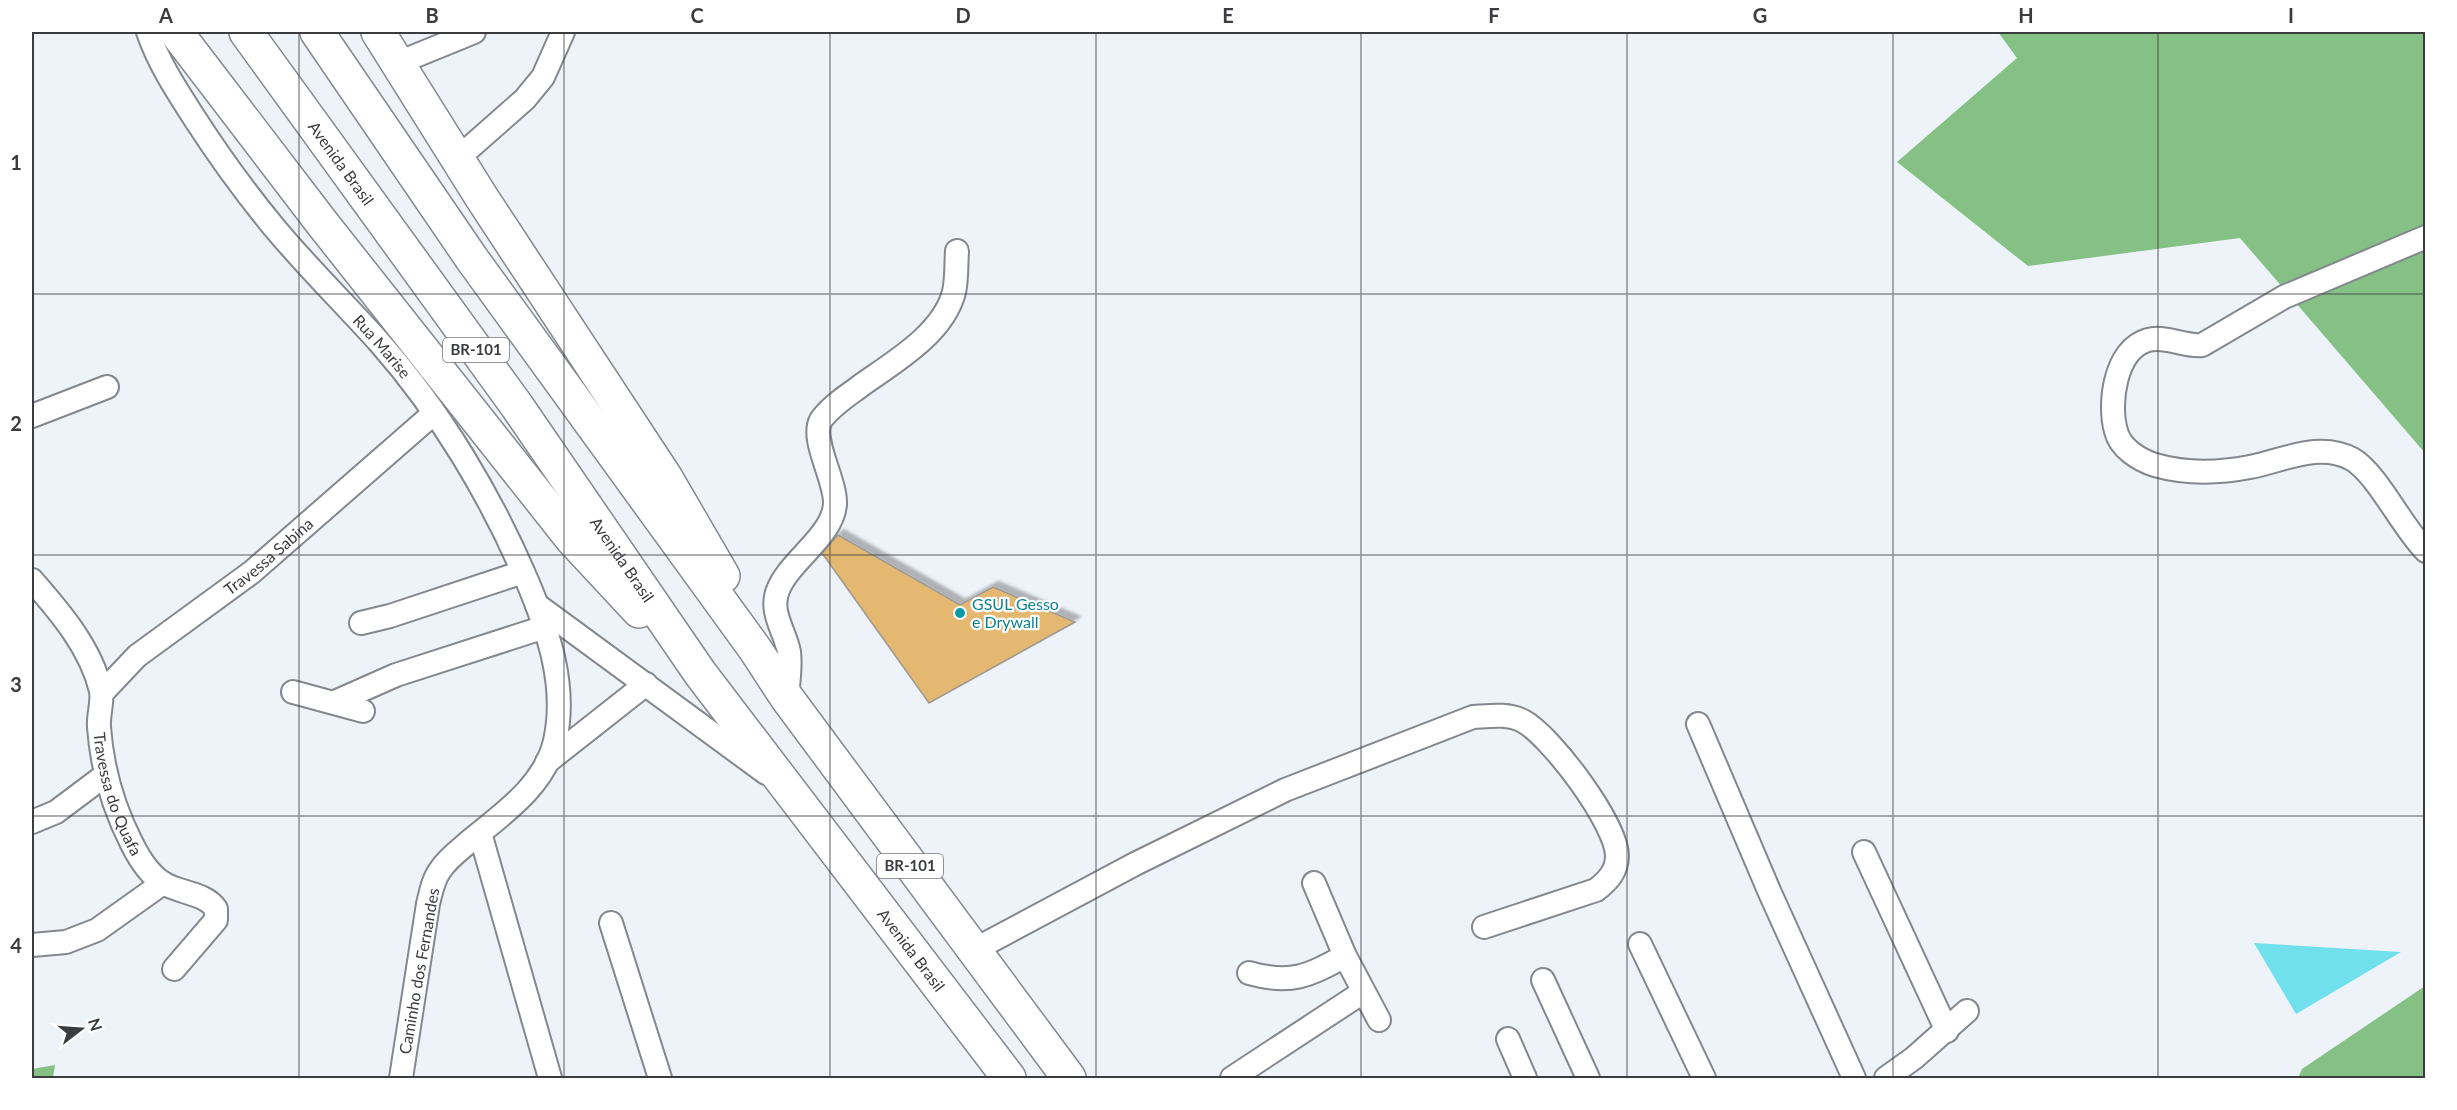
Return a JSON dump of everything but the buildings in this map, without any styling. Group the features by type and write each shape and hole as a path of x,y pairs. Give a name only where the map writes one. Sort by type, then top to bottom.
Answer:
{"highway":[{"path":"176,32 322,223 601,573 700,673"},
{"name":"Avenida Brasil","path":"246,32 266,63 517,406 700,673 1009,1078"},
{"name":"BR-101","path":"317,32 472,259 972,951 1069,1078"},
{"path":"378,32 457,159 700,532 720,568 756,649"}],"street":[{"name":"Rua Marise","path":"148,32 170,81 222,161 273,226 380,343 433,414 487,494 546,627 559,695"},
{"path":"398,63 474,32"},
{"path":"457,159 525,99 543,76 563,32"},
{"path":"2426,237 2284,297 2202,345 2189,346 2166,340 2148,340 2136,347 2124,361 2116,381 2112,407 2116,432 2124,446 2139,458 2156,465 2209,473 2251,467 2310,451 2352,459 2373,481 2426,551"},
{"path":"788,698 789,653 777,619 775,603 778,590 831,520 835,507 832,481 820,444 818,430 820,422 847,396 906,353 935,327 954,292 957,251"},
{"path":"32,416 107,387"},
{"name":"Travessa Sabina","path":"102,693 137,656 252,572 433,414"},
{"path":"487,494 518,468"},
{"path":"361,623 390,616 523,572"},
{"path":"32,580 79,641 102,693"},
{"path":"537,605 790,791"},
{"path":"335,702 396,675 546,627"},
{"path":"547,762 646,684"},
{"path":"293,692 363,711"},
{"name":"Travessa do Quafa","path":"102,693 98,717 104,776 133,846 144,864 163,883 213,904 217,914 216,920 174,969"},
{"name":"Caminho dos Fernandes","path":"401,1078 428,904 435,880 441,867 532,785 547,762 557,726 559,695"},
{"path":"972,951 1135,864 1285,790 1473,717 1503,715 1522,720 1539,732 1561,755 1590,798 1615,844 1617,856 1615,870 1607,882 1596,890 1484,927"},
{"path":"1698,724 1770,893 1854,1078"},
{"path":"32,822 56,812 104,776"},
{"path":"480,833 550,1078"},
{"path":"1864,852 1947,1031"},
{"path":"32,945 66,942 97,930 163,883"},
{"path":"1314,883 1345,956 1379,1020"},
{"path":"611,923 660,1078"},
{"path":"1640,944 1704,1078"},
{"path":"1249,973 1274,980 1296,978 1313,973 1345,956"},
{"path":"1543,980 1588,1078"},
{"path":"1232,1078 1363,992"},
{"path":"1886,1078 1947,1031 1967,1011"},
{"path":"1508,1039 1525,1078"}],"green space":[{"path":"1998,32 2425,32 2425,453 2240,238 2028,266 1897,162 2017,58"},
{"path":"2425,986 2425,1078 2298,1078 2302,1069"},
{"path":"55,1065 53,1078 32,1078 32,1069"}],"water":[{"path":"2254,943 2401,952 2296,1014"}],"place":[{"name":"GSUL Gesso e Drywall","path":"960,613"}]}
